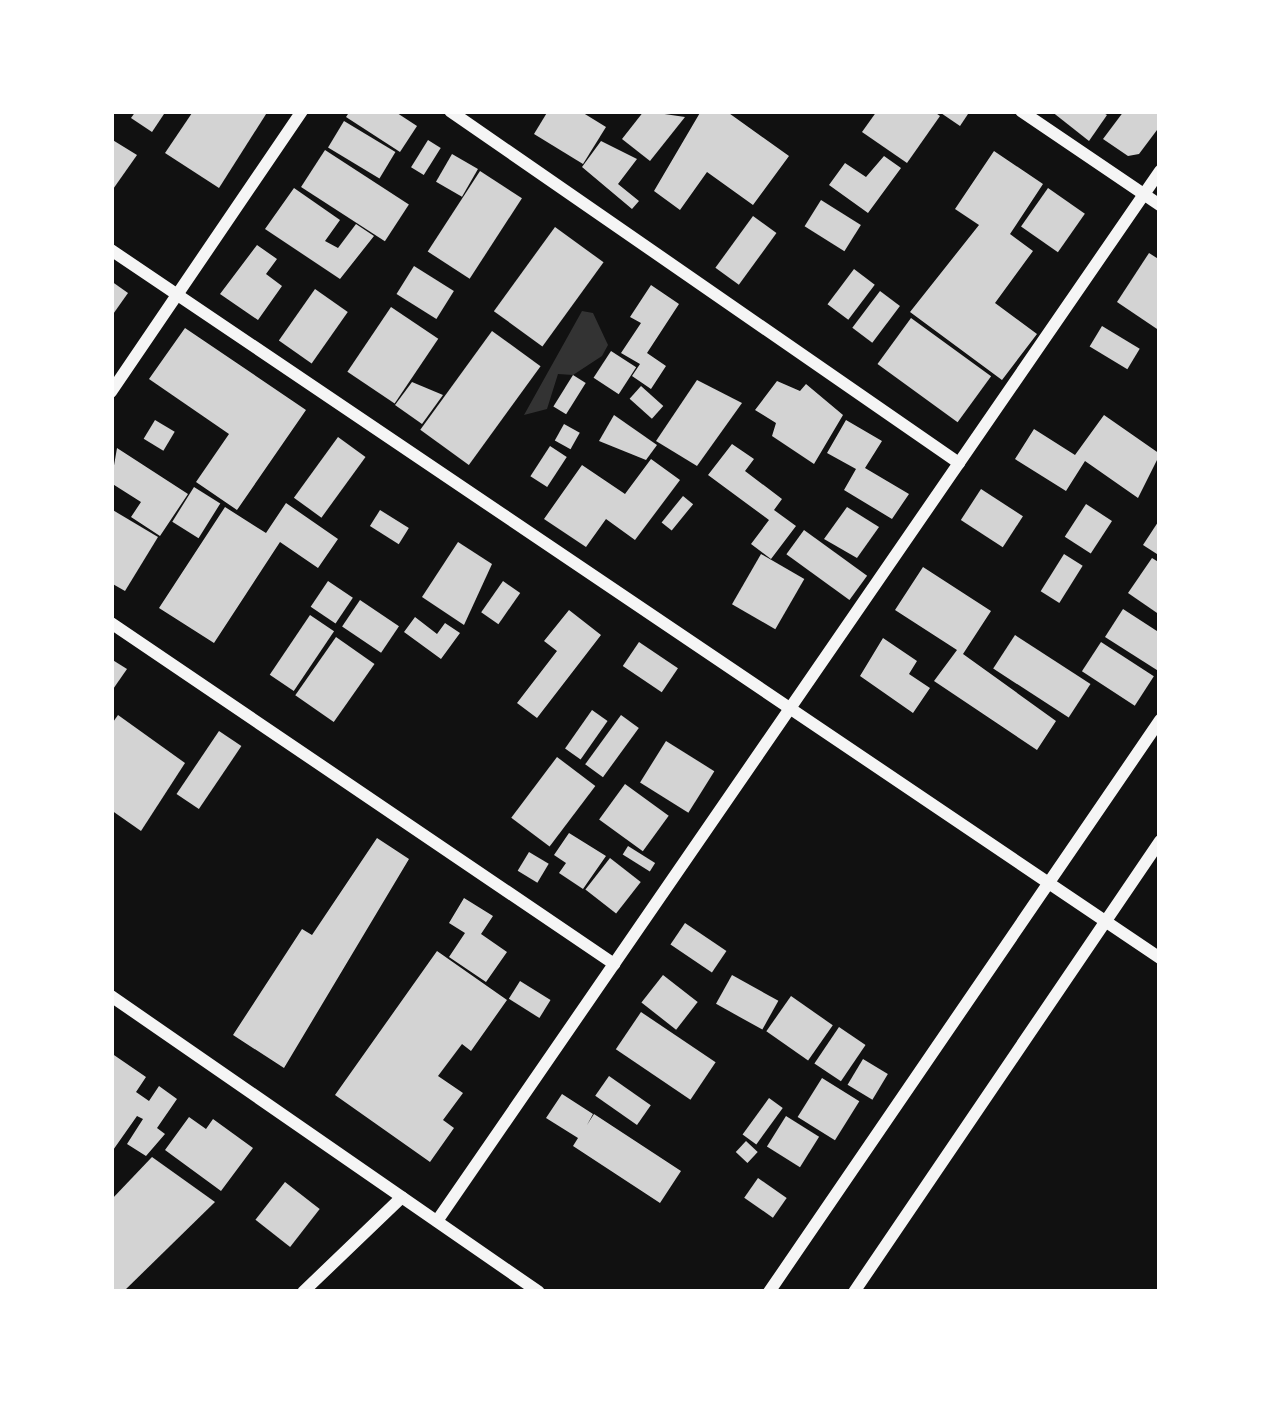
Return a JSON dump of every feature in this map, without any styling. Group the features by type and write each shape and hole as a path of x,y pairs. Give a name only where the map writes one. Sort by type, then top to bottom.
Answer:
{"street":[{"path":"111,392 302,111"},
{"path":"450,111 959,463"},
{"path":"1021,111 1160,205"},
{"path":"437,1221 1160,171"},
{"path":"111,250 1160,958"},
{"path":"111,623 614,964"},
{"path":"770,1292 1160,720"},
{"path":"854,1292 1160,841"},
{"path":"111,996 539,1292"},
{"path":"303,1292 402,1197"}],"shaded area":[{"path":"582,311 593,313 608,345 602,356 573,375 558,374 547,409 524,415"}],"building":[{"path":"136,111 166,111 152,132 131,118"},
{"path":"268,111 219,188 165,153 192,113"},
{"path":"350,111 394,111 417,126 400,152 346,117"},
{"path":"548,111 580,111 606,127 583,164 534,134"},
{"path":"644,111 685,117 650,161 622,139"},
{"path":"701,111 726,111 789,156 753,205 707,172 680,210 654,191"},
{"path":"877,111 933,111 940,116 907,163 862,132"},
{"path":"938,111 963,111 968,114 960,126"},
{"path":"1051,111 1100,111 1107,115 1089,141"},
{"path":"1124,111 1160,111 1160,126 1139,154 1128,156 1103,139"},
{"path":"344,121 395,152 379,178 328,148"},
{"path":"111,139 137,155 111,192"},
{"path":"428,140 441,148 424,175 411,167"},
{"path":"601,141 637,159 618,184 639,201 632,209 582,167"},
{"path":"325,150 409,204 385,241 301,187"},
{"path":"994,151 1043,184 1010,234 1033,251 995,303 1037,334 1002,380 910,312 979,225 955,209"},
{"path":"452,154 478,169 462,197 436,182"},
{"path":"884,156 901,168 868,213 829,185 845,163 866,177"},
{"path":"480,171 522,198 470,279 428,252"},
{"path":"294,188 340,220 325,241 338,248 356,224 374,236 340,279 265,229"},
{"path":"1048,188 1085,214 1058,252 1021,227"},
{"path":"821,200 861,225 844,251 805,226"},
{"path":"753,216 776,233 739,285 715,268"},
{"path":"555,227 604,262 542,346 494,311"},
{"path":"257,245 277,259 266,274 282,286 258,320 220,294"},
{"path":"1149,253 1160,260 1160,331 1117,302"},
{"path":"414,266 454,291 436,319 397,294"},
{"path":"854,269 875,285 848,320 828,304"},
{"path":"111,281 128,293 111,317"},
{"path":"651,285 679,304 647,353 666,366 651,389 632,376 640,364 621,353 641,323 630,317"},
{"path":"315,289 348,312 312,364 279,341"},
{"path":"880,291 900,306 872,343 852,328"},
{"path":"391,307 438,339 395,404 347,372"},
{"path":"911,318 991,376 958,422 877,364"},
{"path":"1102,326 1140,349 1127,369 1090,347"},
{"path":"185,328 306,410 237,510 196,482 229,434 149,379"},
{"path":"492,331 541,366 469,465 420,430"},
{"path":"611,351 636,367 619,394 594,378"},
{"path":"573,375 586,383 566,414 553,406"},
{"path":"697,380 742,403 697,466 656,441"},
{"path":"777,381 800,391 806,384 843,415 814,464 772,436 776,423 755,410"},
{"path":"412,382 443,395 422,424 395,405"},
{"path":"641,386 663,406 652,419 630,399"},
{"path":"614,415 657,445 646,460 599,441"},
{"path":"1104,415 1160,454 1138,498 1085,461 1066,491 1015,459 1034,429 1075,455"},
{"path":"155,420 175,432 163,451 144,439"},
{"path":"846,420 882,441 865,468 909,494 892,519 844,490 856,469 827,453"},
{"path":"564,424 580,433 571,449 555,441"},
{"path":"338,437 366,457 321,518 294,498"},
{"path":"732,444 754,459 745,471 782,499 774,510 796,526 771,559 751,544 769,520 708,475"},
{"path":"550,446 567,457 547,487 530,476"},
{"path":"117,448 188,494 160,536 131,517 141,502 111,483"},
{"path":"651,459 680,480 635,540 606,519 586,547 544,519 582,465 625,494"},
{"path":"194,487 220,503 199,538 172,522"},
{"path":"981,489 1023,516 1003,547 961,520"},
{"path":"683,496 693,504 672,531 662,522"},
{"path":"286,503 338,539 318,568 280,542 214,643 159,608 225,507 266,533"},
{"path":"1086,504 1112,521 1091,554 1065,537"},
{"path":"847,507 879,527 857,558 824,539"},
{"path":"111,509 158,537 125,591 111,583"},
{"path":"380,510 409,528 399,544 370,526"},
{"path":"1160,519 1160,556 1143,545"},
{"path":"804,530 867,576 849,600 786,554"},
{"path":"458,542 492,564 464,625 422,597"},
{"path":"761,554 804,579 775,629 732,604"},
{"path":"1064,554 1083,566 1059,603 1041,591"},
{"path":"1152,558 1160,563 1160,615 1128,593"},
{"path":"923,567 991,611 963,654 1056,721 1037,750 934,681 957,650 895,610"},
{"path":"328,581 353,598 336,623 311,607"},
{"path":"503,581 520,593 498,624 481,612"},
{"path":"360,600 399,626 381,653 342,627"},
{"path":"1123,609 1160,633 1160,672 1105,637"},
{"path":"569,610 601,635 537,718 517,703 557,651 544,641"},
{"path":"310,615 334,631 294,691 270,675"},
{"path":"415,617 437,634 445,623 460,633 441,659 404,632"},
{"path":"1015,635 1090,684 1069,718 993,669"},
{"path":"336,637 375,664 334,722 295,695"},
{"path":"883,638 917,661 909,674 930,688 913,713 860,676"},
{"path":"639,642 678,668 662,692 623,666"},
{"path":"1101,642 1154,676 1135,706 1082,671"},
{"path":"111,659 127,669 111,692"},
{"path":"592,710 608,721 581,759 565,749"},
{"path":"118,715 185,763 141,831 111,810 111,725"},
{"path":"621,715 639,728 603,777 585,764"},
{"path":"219,731 241,746 199,809 177,794"},
{"path":"666,741 714,771 688,813 640,783"},
{"path":"557,757 595,786 550,847 511,818"},
{"path":"625,784 669,816 643,851 599,820"},
{"path":"569,833 606,856 583,889 559,873 566,863 554,855"},
{"path":"377,838 409,859 284,1068 233,1035 302,929 312,935"},
{"path":"628,846 655,863 650,871 623,854"},
{"path":"529,852 549,864 537,883 518,871"},
{"path":"610,858 641,882 616,914 585,890"},
{"path":"464,898 493,916 481,934 507,952 486,982 449,957 465,933 449,923"},
{"path":"685,923 726,951 712,973 670,945"},
{"path":"437,951 507,1000 471,1051 462,1044 438,1076 463,1093 443,1120 454,1128 430,1162 335,1095"},
{"path":"663,975 698,1002 676,1030 641,1003"},
{"path":"732,975 778,1001 762,1030 716,1004"},
{"path":"520,981 551,1000 539,1018 509,999"},
{"path":"791,996 833,1025 808,1060 766,1031"},
{"path":"641,1012 716,1062 690,1100 616,1049"},
{"path":"839,1027 866,1045 841,1081 814,1063"},
{"path":"111,1053 146,1077 136,1092 149,1101 159,1086 177,1099 157,1128 165,1134 146,1156 127,1144 143,1119 137,1116 111,1153"},
{"path":"863,1059 888,1074 872,1100 848,1085"},
{"path":"609,1076 651,1105 637,1125 595,1096"},
{"path":"822,1078 859,1101 835,1140 798,1117"},
{"path":"562,1094 593,1114 587,1125 594,1114 681,1171 660,1203 573,1146 578,1138 546,1118"},
{"path":"769,1098 783,1108 756,1144 743,1134"},
{"path":"786,1116 819,1137 800,1167 767,1147"},
{"path":"189,1117 206,1129 213,1119 253,1148 221,1191 165,1150"},
{"path":"746,1141 758,1152 747,1163 736,1152"},
{"path":"152,1157 215,1202 123,1292 111,1292 111,1200"},
{"path":"758,1178 787,1198 773,1218 744,1198"},
{"path":"285,1182 320,1209 290,1247 255,1220"}]}
